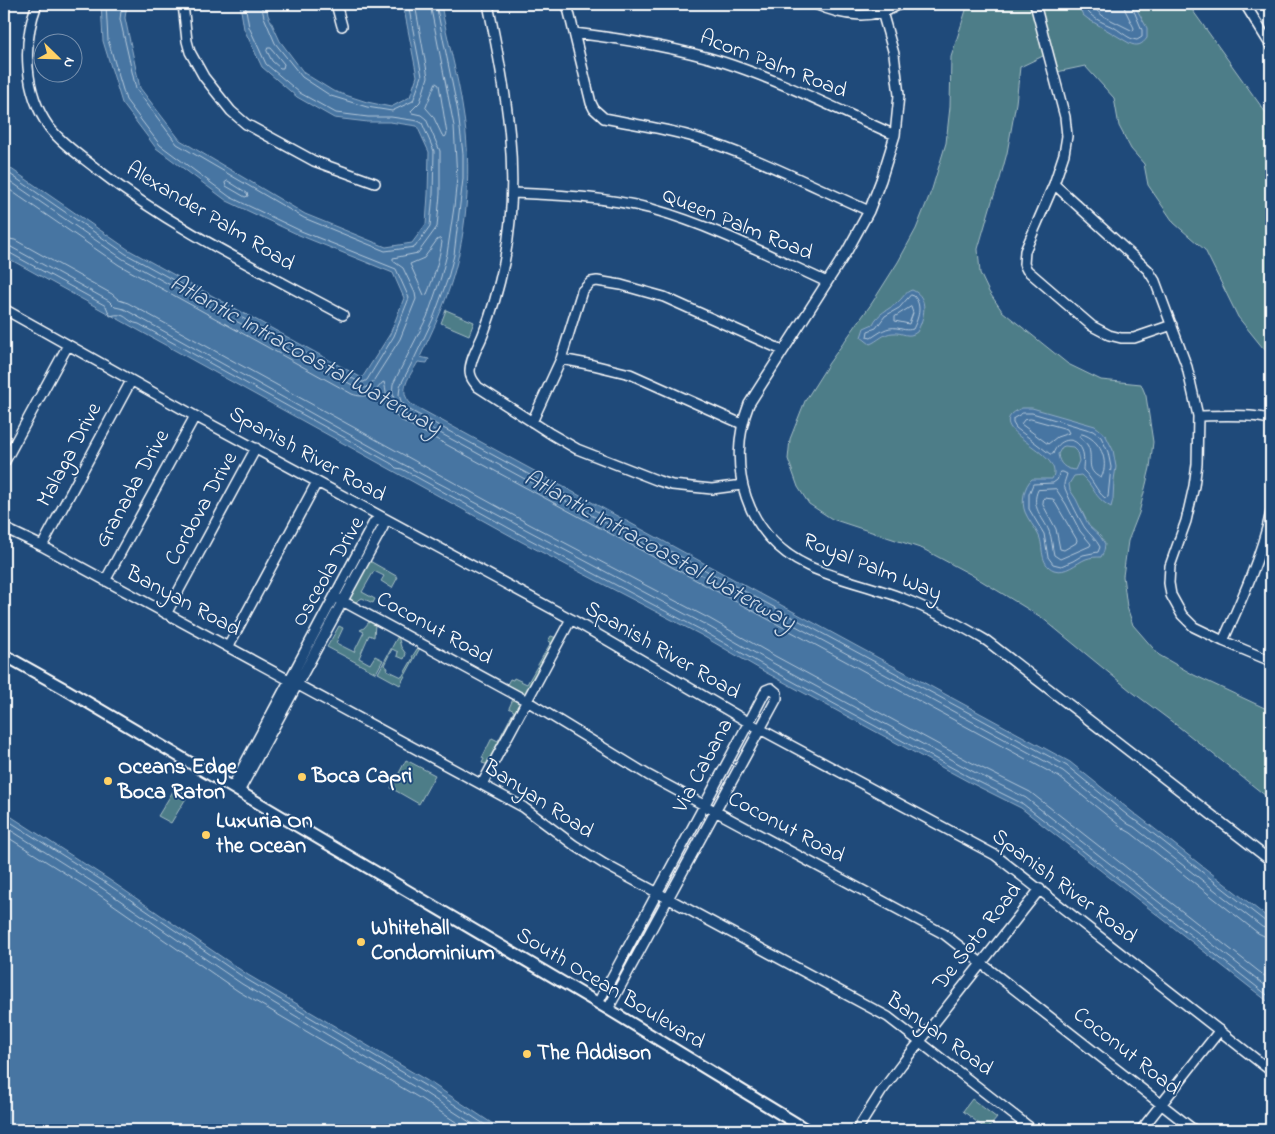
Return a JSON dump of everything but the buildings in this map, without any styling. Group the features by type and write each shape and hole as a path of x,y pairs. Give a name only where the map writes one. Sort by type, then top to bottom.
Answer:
{"main road":[{"name":"South Ocean Boulevard","path":"4,655 60,686 598,1003 807,1130"}],"street":[{"name":"Alexander Palm Road","path":"37,4 28,38 27,51 30,78 35,98 43,117 59,138 111,180 167,218 196,236 343,315"},
{"path":"183,4 190,52 204,77 231,111 246,124 314,161 375,184"},
{"path":"336,4 342,26"},
{"path":"488,4 510,122 513,193 508,238 499,287 484,334 471,364 470,375 473,382 532,422 577,449 606,462 672,485 712,488 742,486"},
{"path":"567,4 592,103 594,109 600,115 610,119 664,129 716,144 869,211"},
{"path":"815,4 844,14 867,15 882,12 900,4"},
{"path":"1035,4 1065,117 1067,136 1064,154 1054,184 1025,251 1024,264 1027,270 1092,326 1108,335 1134,338 1172,325"},
{"path":"1245,4 1271,46"},
{"name":"Royal Palm Way","path":"882,12 894,54 899,84 895,135 882,180 869,211 847,252 755,393 742,424 739,436 738,462 742,486 749,506 758,523 775,543 795,559 818,571 923,607 967,629 1008,655 1271,861"},
{"name":"Acorn Palm Road","path":"574,33 668,47 724,62 778,83 895,135"},
{"path":"1054,184 1148,270 1155,281 1187,367 1198,416 1197,464 1186,521 1171,560 1169,583 1173,600 1186,619 1199,630 1271,661"},
{"name":"Queen Palm Road","path":"513,193 593,198 650,209 715,231 827,282"},
{"path":"532,422 560,359 582,291 591,282 598,281 621,285 664,297 782,350"},
{"name":"Spanish River Road","path":"4,309 195,416 571,619 760,729 995,855 1271,1071"},
{"path":"4,463 7,450 68,345"},
{"path":"560,359 630,374 742,424"},
{"name":"Malaga Drive","path":"42,546 131,380"},
{"name":"Granada Drive","path":"105,581 195,416"},
{"path":"1198,416 1258,416 1271,421"},
{"name":"Cordova Drive","path":"166,614 256,448"},
{"path":"228,648 317,482"},
{"path":"1223,641 1254,569 1271,513"},
{"name":"Osceola Drive","path":"235,789 242,786 294,682 339,599 383,527 382,518"},
{"name":"Banyan Road","path":"4,528 42,546 482,784 541,818 586,853 888,1017 1033,1130"},
{"name":"Coconut Road","path":"339,599 527,701 648,775 944,934 1194,1130"},
{"path":"482,784 571,619"},
{"name":"Via Cabana","path":"598,1003 766,690 773,688 777,693 777,698 608,1010"},
{"name":"De Soto Road","path":"857,1130 885,1086 1040,889"},
{"path":"1141,1130 1220,1030"}],"green space":[{"path":"968,4 1188,4 1271,120 1271,354 1263,348 1238,317 1205,250 1174,223 1148,185 1144,164 1131,149 1119,126 1114,98 1085,66 1057,72 1043,56 1020,67 1007,153 978,249 980,273 989,292 1002,311 1068,364 1101,380 1141,384 1146,396 1153,442 1150,468 1139,513 1128,541 1123,576 1127,607 1133,625 1159,655 1194,675 1271,711 1271,800 1131,691 1041,617 970,574 923,549 832,519 809,504 798,487 788,459 790,439 805,401 898,262 916,229 932,189 946,143 950,107 951,57"},
{"path":"446,310 474,322 469,335 441,323"},
{"path":"368,560 398,577 392,588 381,581 384,576 374,571 362,592 375,599 373,603 362,598 354,603 351,601 350,595"},
{"path":"370,621 375,624 374,637 369,635 359,658 370,664 375,656 383,660 376,673 327,647 339,626 343,628 336,643 354,652 364,632 360,630"},
{"path":"398,636 401,647 406,654 404,659 397,656 398,652 392,649 384,665 388,668 387,670 402,677 412,657 417,649 420,648 400,685 378,673"},
{"path":"551,636 557,638 527,694 524,696 506,686 510,679 513,680 514,678 527,684 551,642 548,641"},
{"path":"513,699 520,704 489,765 482,763 484,759 482,758 492,738 498,741 514,711 509,708"},
{"path":"406,760 435,775 419,804 391,788"},
{"path":"175,788 188,795 171,823 158,816"},
{"path":"972,1099 997,1118 987,1130 963,1111"}],"water":[{"name":"Atlantic Intracoastal Waterway","path":"101,4 127,4 125,18 140,88 180,140 305,214 386,247 412,243 426,224 429,152 417,126 334,118 297,97 262,67 244,29 240,4 266,4 268,15 280,41 304,73 333,91 367,102 391,107 410,97 417,76 403,4 441,4 466,131 467,196 462,240 452,280 442,310 420,357 429,359 427,363 418,362 406,383 405,393 411,404 1070,762 1271,920 1271,1004 1021,808 765,672 701,635 522,542 4,256 4,164 129,250 362,378 390,334 404,298 393,273 299,235 227,201 156,148 122,103 103,41"},
{"path":"1077,4 1134,4 1147,28 1147,38 1139,45 1129,43 1088,19 1083,15"},
{"path":"912,290 918,293 924,309 922,321 917,332 911,335 890,333 870,344 861,337 864,328 873,324 880,314"},
{"path":"1022,408 1032,408 1095,426 1105,434 1113,450 1116,467 1111,507 1097,496 1081,475 1074,476 1069,484 1070,490 1089,526 1100,536 1105,544 1101,557 1086,559 1063,571 1054,570 1046,564 1039,536 1025,512 1023,499 1025,490 1032,479 1052,479 1054,469 1048,459 1015,433 1009,424 1010,416","holes":["1062,447 1073,447 1077,451 1079,461 1075,470 1063,465 1058,454"]},
{"path":"4,812 108,879 248,975 431,1083 502,1130 4,1130"}],"place":[{"name":"Boca Capri","path":"302,777"},
{"name":"Oceans Edge Boca Raton","path":"108,781"},
{"name":"Luxuria On the Ocean","path":"206,835"},
{"name":"Whitehall Condominium","path":"361,942"},
{"name":"The Addison","path":"527,1054"}]}
